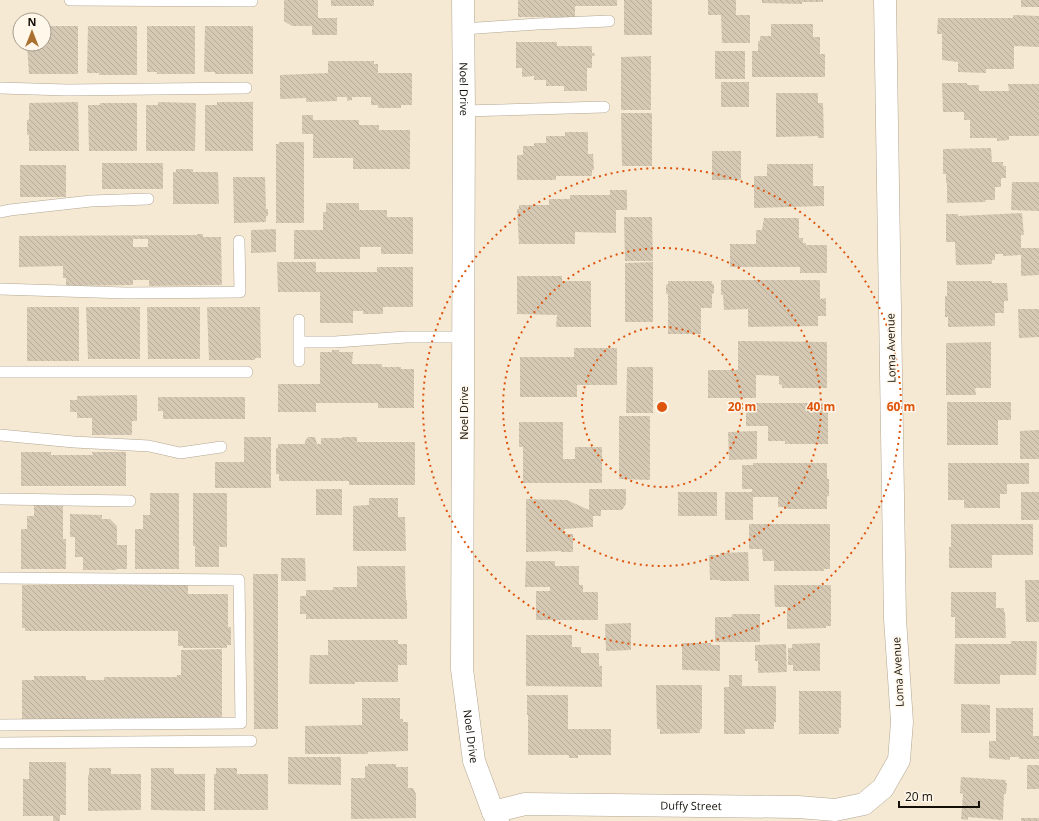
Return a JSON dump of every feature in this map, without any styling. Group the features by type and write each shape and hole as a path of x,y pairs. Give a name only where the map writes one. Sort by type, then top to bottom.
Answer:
{"street":[{"name":"Noel Drive","path":"463,0 464,337 462,669 474,761 495,816"},
{"name":"Loma Avenue","path":"883,788 899,760 902,722 895,619 886,0"},
{"name":"Duffy Street","path":"495,816 525,804 798,807 835,810 864,804 883,788"}],"lane":[{"path":"70,0 252,1"},
{"path":"463,29 609,21"},
{"path":"0,88 67,90 246,88"},
{"path":"464,111 604,107"},
{"path":"0,212 91,200 148,199"},
{"path":"0,290 126,293 240,292 239,241"},
{"path":"299,320 299,360"},
{"path":"299,342 335,342 406,337 464,337"},
{"path":"0,372 247,372"},
{"path":"0,435 74,442 149,446 180,453 222,447"},
{"path":"0,499 130,501"},
{"path":"0,578 239,580 241,723 0,725"},
{"path":"0,743 251,741"}],"building":[{"path":"284,0 318,0 318,18 337,18 337,35 312,35 312,26 292,26 284,21"},
{"path":"331,0 374,0 374,6 331,6"},
{"path":"518,0 617,0 617,6 575,6 575,17 518,17"},
{"path":"624,0 652,0 652,35 624,35"},
{"path":"708,0 736,0 736,15 750,15 750,43 722,43 721,15 708,15"},
{"path":"762,0 823,0 823,2 802,2 802,4 762,3"},
{"path":"1021,0 1039,0 1039,7 1021,7"},
{"path":"1013,15 1039,16 1039,47 1014,46 1014,69 986,69 986,73 958,72 958,62 942,60 942,34 937,34 938,18 1013,18"},
{"path":"771,24 813,24 813,37 820,37 820,54 825,54 825,77 752,77 752,51 758,51 758,41 760,41 760,36 771,36"},
{"path":"52,26 78,26 78,74 29,74 28,52 52,52"},
{"path":"88,26 137,26 137,75 99,75 99,73 87,73"},
{"path":"147,26 195,26 195,74 157,74 157,72 147,72"},
{"path":"205,26 253,26 253,74 215,74 215,72 204,72"},
{"path":"516,42 557,42 557,46 592,46 592,53 594,53 595,56 592,56 592,68 587,68 587,91 564,91 564,86 546,86 546,80 534,80 534,76 522,77 522,68 516,68"},
{"path":"715,51 745,51 745,79 715,79"},
{"path":"651,56 651,110 621,110 621,57"},
{"path":"328,61 374,61 374,64 378,64 378,73 412,73 412,105 401,105 401,108 378,108 378,105 371,105 371,97 352,97 352,100 347,101 347,97 337,97 337,101 306,102 306,98 280,99 280,75 328,73"},
{"path":"721,82 749,82 749,107 721,107"},
{"path":"942,83 967,83 967,85 979,85 979,91 1009,91 1008,84 1039,84 1039,136 1009,136 1009,140 997,141 997,138 970,138 970,120 964,120 964,112 943,112"},
{"path":"776,93 818,93 818,103 823,103 824,138 818,138 818,136 776,137"},
{"path":"78,102 79,151 29,151 27,120 29,120 29,103"},
{"path":"158,102 196,103 195,151 146,151 146,105 158,105"},
{"path":"217,102 253,102 253,151 205,151 205,105 217,105"},
{"path":"100,103 137,103 137,151 89,151 88,105 100,105"},
{"path":"621,113 652,113 652,166 622,166"},
{"path":"302,115 313,115 313,120 359,120 359,125 379,125 379,130 410,130 410,169 353,169 353,158 313,158 313,134 302,134"},
{"path":"565,132 588,132 588,154 593,154 594,170 592,170 592,176 556,176 556,180 517,180 517,155 523,155 523,146 534,146 534,143 546,143 546,136 565,136"},
{"path":"279,142 304,142 304,223 276,223 276,144 279,144"},
{"path":"991,148 992,162 1003,162 1003,166 1006,166 1006,178 1001,178 1001,187 995,187 995,200 985,200 986,202 947,203 946,174 943,174 943,149"},
{"path":"712,151 741,151 741,180 712,180"},
{"path":"102,163 163,163 163,189 102,189"},
{"path":"767,164 813,164 813,186 824,186 824,206 754,208 754,176 767,176"},
{"path":"20,165 66,165 66,197 20,197"},
{"path":"176,169 193,169 193,172 218,172 219,204 173,204 173,172 176,172"},
{"path":"233,177 265,177 266,209 268,209 266,222 234,223"},
{"path":"1012,182 1039,182 1039,211 1011,210"},
{"path":"610,190 627,190 627,210 616,210 616,233 575,232 575,244 519,244 517,209 519,209 519,205 549,205 549,199 570,199 570,195 610,195"},
{"path":"326,203 359,203 359,210 387,210 387,217 413,217 413,254 381,254 381,247 360,247 360,259 294,259 294,230 323,230 323,212 326,212"},
{"path":"1022,213 1024,235 1021,235 1021,248 1039,248 1039,275 1021,276 1021,255 1003,256 1003,254 995,254 995,260 992,260 992,264 956,265 955,242 946,242 946,214 958,214 958,216"},
{"path":"624,217 652,217 653,261 625,261"},
{"path":"764,218 799,218 799,238 803,238 803,243 806,243 806,245 827,245 827,273 800,273 800,267 730,267 730,244 756,244 756,230 762,230"},
{"path":"276,229 276,252 251,253 251,230"},
{"path":"203,234 203,237 221,237 222,285 149,286 149,280 133,280 133,285 66,286 66,278 63,278 63,266 19,267 19,236","holes":["133,239 148,239 148,247 133,247"]},
{"path":"277,262 316,262 316,272 377,272 377,267 413,267 413,307 383,307 383,314 363,314 363,311 353,311 353,323 320,323 320,292 278,292"},
{"path":"653,262 653,322 625,322 625,263"},
{"path":"517,276 562,276 562,281 591,281 591,327 556,327 557,315 517,314"},
{"path":"721,280 820,280 820,299 826,298 826,316 818,316 818,326 748,327 748,309 724,310 723,295 721,295"},
{"path":"668,281 712,281 714,285 714,293 712,294 712,308 701,308 701,334 668,334 668,295 666,293 666,285 668,284"},
{"path":"947,281 992,281 992,283 1007,283 1008,301 1004,301 1004,313 995,313 995,326 948,327 948,317 945,317"},
{"path":"27,307 79,307 79,361 27,361"},
{"path":"86,307 140,307 140,359 88,359"},
{"path":"147,307 200,307 200,359 148,359"},
{"path":"207,307 260,307 261,358 255,358 255,360 209,360"},
{"path":"1018,309 1039,309 1039,337 1019,338"},
{"path":"738,341 827,342 827,388 782,388 782,385 779,384 779,376 756,375 756,398 708,398 708,370 738,370"},
{"path":"991,342 991,388 975,388 976,395 946,395 946,343"},
{"path":"574,348 617,348 617,385 577,385 577,397 520,397 520,357 574,357"},
{"path":"332,350 339,350 339,352 353,352 352,364 382,364 382,367 414,369 414,408 378,408 378,403 316,403 316,412 278,412 278,384 320,384 320,352 332,352"},
{"path":"627,367 653,367 653,413 626,413"},
{"path":"137,395 137,421 132,421 132,435 92,435 92,418 77,418 77,412 70,412 70,400 77,400 77,396"},
{"path":"158,397 245,397 245,419 163,419 163,411 158,411"},
{"path":"947,402 1011,402 1011,420 998,420 998,445 947,445"},
{"path":"746,403 828,403 828,444 785,444 785,441 768,441 768,426 746,426"},
{"path":"619,416 650,416 650,480 619,479"},
{"path":"519,422 563,422 563,459 575,459 575,447 602,447 602,483 523,483 523,447 519,447"},
{"path":"1039,430 1039,459 1020,459 1020,431"},
{"path":"757,431 757,459 729,460 728,432"},
{"path":"244,437 271,437 271,488 215,488 215,462 244,462"},
{"path":"308,437 315,437 317,444 321,444 321,438 342,437 357,437 357,442 415,442 415,485 349,485 349,481 279,481 279,474 276,474 276,448 278,448 278,444 305,444"},
{"path":"21,452 51,452 51,455 93,455 92,452 126,452 126,486 21,486"},
{"path":"753,463 827,463 829,496 827,496 827,509 784,509 784,507 778,507 778,497 753,497 753,520 725,520 725,492 752,492 752,489 742,489 742,465 753,465"},
{"path":"948,463 1029,463 1029,484 1007,484 1007,494 1000,494 1000,508 964,508 964,500 948,500"},
{"path":"316,489 342,489 342,515 316,515"},
{"path":"589,489 626,489 626,504 622,510 601,510 601,516 593,516 593,527 564,529 564,534 573,534 573,552 526,552 526,499 567,500 589,510"},
{"path":"678,492 717,492 717,516 678,516"},
{"path":"1021,492 1039,492 1039,520 1021,520"},
{"path":"150,493 179,493 179,569 135,569 135,529 143,529 143,515 150,515"},
{"path":"193,493 227,493 227,547 219,547 219,567 195,567 195,546 193,546"},
{"path":"369,498 398,498 398,517 405,517 406,551 353,551 353,506 369,505"},
{"path":"34,503 63,503 63,539 66,539 66,569 21,569 21,529 27,529 27,516 34,516"},
{"path":"70,514 102,515 102,519 110,519 117,526 117,545 127,545 127,569 83,570 83,557 75,557 75,537 70,537"},
{"path":"749,524 830,524 830,569 824,569 824,571 774,571 774,561 763,561 762,549 749,549"},
{"path":"951,524 1033,524 1033,555 992,555 992,568 949,568"},
{"path":"748,552 749,581 710,580 709,555"},
{"path":"281,558 305,558 306,581 281,581"},
{"path":"526,561 555,561 555,566 579,566 579,585 583,585 583,592 598,592 598,620 536,620 536,591 550,591 550,587 525,587"},
{"path":"357,566 405,566 407,619 306,619 306,614 300,614 300,596 306,596 306,590 333,590 333,587 357,587"},
{"path":"253,574 278,574 278,729 254,729"},
{"path":"1025,580 1039,580 1039,622 1026,622"},
{"path":"22,585 188,585 188,594 228,594 228,627 231,627 231,645 227,645 227,648 183,648 183,646 178,646 178,631 25,631 25,628 22,628"},
{"path":"774,585 831,585 831,626 826,626 826,628 787,629 787,607 775,607"},
{"path":"951,592 996,592 996,608 1004,608 1005,612 1006,638 955,638 955,617 951,617"},
{"path":"732,614 760,614 760,642 715,642 715,617 732,617"},
{"path":"631,623 631,650 606,651 605,624"},
{"path":"526,635 572,635 572,647 581,647 581,653 599,653 599,666 602,666 602,687 526,686"},
{"path":"328,640 398,640 398,644 407,644 407,665 398,665 398,682 309,684 310,655 328,655"},
{"path":"1011,641 1037,641 1036,675 1000,675 1000,684 954,684 955,644 1011,644"},
{"path":"682,643 711,643 711,645 720,645 720,671 682,670"},
{"path":"820,643 820,671 793,671 793,665 788,665 788,648 792,648 792,644"},
{"path":"786,644 787,672 758,673 758,661 755,661 755,645"},
{"path":"222,649 222,721 22,722 22,680 34,680 34,676 86,676 86,680 104,680 104,677 177,677 177,675 181,675 181,650"},
{"path":"729,675 742,675 742,686 776,686 776,722 774,722 774,729 745,729 745,734 724,734 724,687 729,687"},
{"path":"656,685 702,685 702,729 700,729 700,733 660,734 660,729 657,729"},
{"path":"799,691 841,691 841,728 839,728 839,734 799,734"},
{"path":"527,695 568,695 568,729 611,729 611,755 578,755 578,758 569,758 569,755 528,755"},
{"path":"362,698 400,698 400,719 403,719 403,722 408,722 408,751 368,752 368,754 305,754 305,726 362,725"},
{"path":"961,704 990,705 990,733 961,733"},
{"path":"996,708 1033,708 1033,736 1039,736 1039,759 1019,759 1019,757 1010,757 1010,760 989,758 989,741 996,741"},
{"path":"288,757 341,757 341,785 288,784"},
{"path":"29,762 66,762 66,815 60,815 60,821 53,821 53,816 23,816 23,779 29,779"},
{"path":"368,764 396,764 396,767 408,767 408,788 413,788 416,794 416,818 351,819 351,778 365,778 365,766 368,766"},
{"path":"1027,765 1039,765 1039,789 1027,789"},
{"path":"89,768 111,768 111,774 141,774 141,810 88,811"},
{"path":"151,768 174,768 174,774 205,774 205,811 151,810"},
{"path":"216,768 237,768 237,774 268,774 268,810 214,810 214,774 216,774"},
{"path":"961,777 1006,780 1005,783 1007,783 1006,794 1004,794 1003,820 968,817 968,820 961,819 963,794 960,793"},
{"path":"1021,818 1039,818 1039,821 1021,821"}]}
